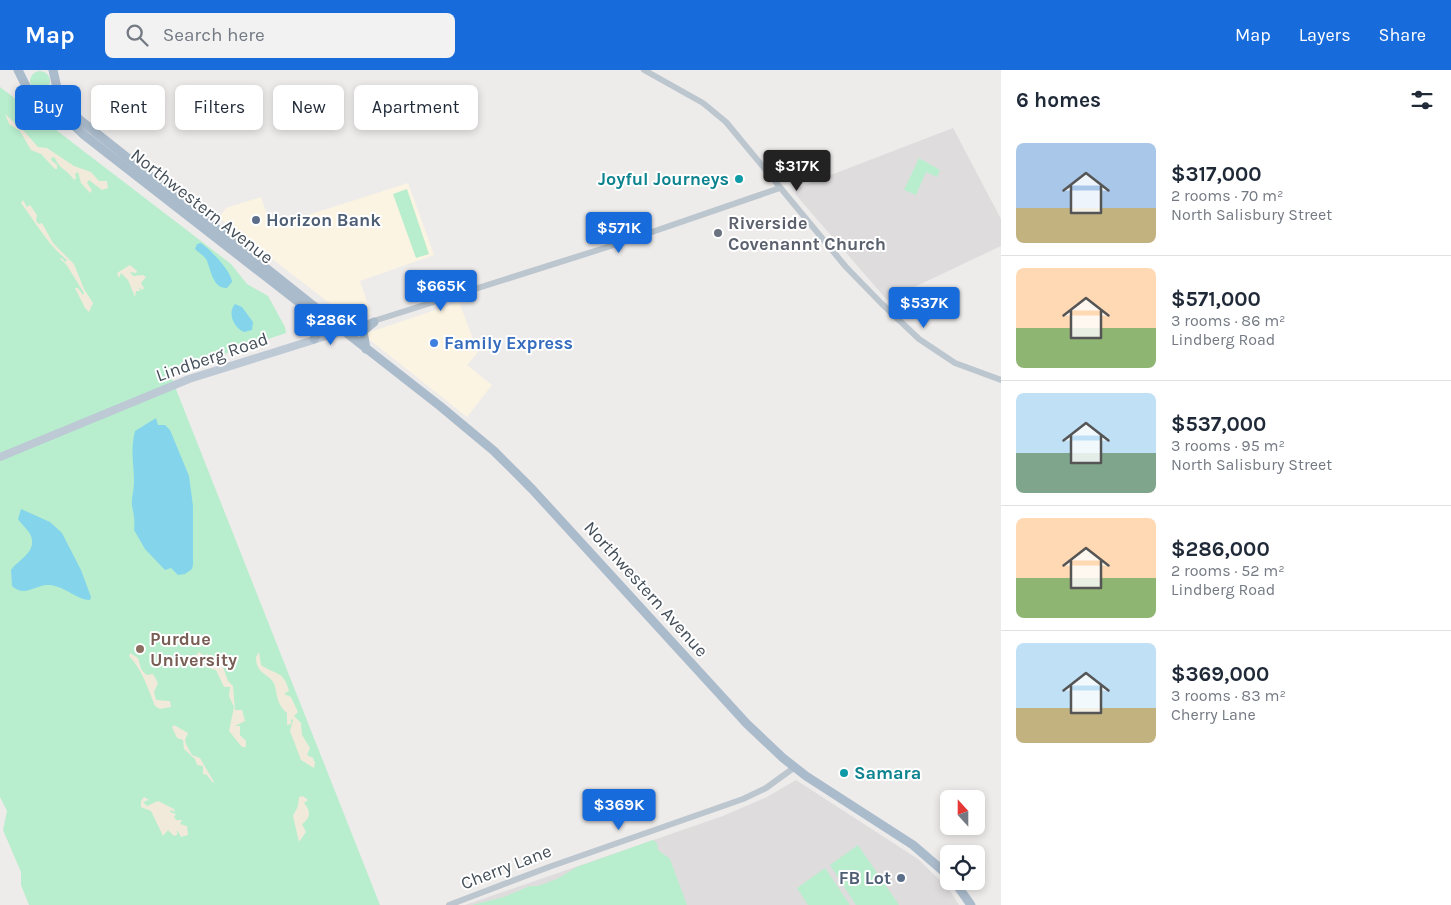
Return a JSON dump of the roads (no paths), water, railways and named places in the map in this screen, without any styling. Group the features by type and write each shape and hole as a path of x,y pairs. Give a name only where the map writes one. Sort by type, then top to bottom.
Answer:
{"main road":[{"path":"18,70 25,83"},
{"path":"25,83 29,70"},
{"name":"Northwestern Avenue","path":"53,70 57,85"},
{"name":"Northwestern Avenue","path":"81,121 307,299 342,331 450,414 494,451 532,489 747,724 795,767 913,845 940,868"},
{"name":"Northwestern Avenue","path":"79,130 300,304 324,316"},
{"path":"300,304 320,325 321,330 314,339"},
{"path":"366,349 363,331 374,322"},
{"name":"Lindberg Road","path":"0,457 189,379 342,331"},
{"path":"960,890 971,905"}],"street":[{"path":"644,70 703,103 726,122 853,274 919,339 956,363 1001,380"},
{"name":"Lindberg Road","path":"342,331 745,202 780,188"},
{"name":"Cherry Lane","path":"449,905 549,867 743,799 766,788 795,767"}],"water":[{"path":"201,243 225,267 232,282 227,288 222,287 216,282 206,259 195,249 197,244"},
{"path":"235,304 242,307 253,322 252,330 244,332 235,324 232,312"},
{"path":"156,418 158,425 165,425 170,430 189,476 193,506 193,565 192,569 185,574 178,575 171,568 165,570 145,549 134,530 132,451 135,431"},
{"path":"21,509 50,522 62,533 81,570 91,597 90,600 80,598 55,586 44,585 31,590 21,591 12,586 11,570 29,551 32,542 30,534 18,519"}],"place":[{"name":"Joyful Journeys","path":"739,179"},
{"name":"Horizon Bank","path":"256,220"},
{"name":"Riverside Covenannt Church","path":"718,233"},
{"name":"Family Express","path":"434,343"},
{"name":"Purdue University","path":"140,649"},
{"name":"Samara","path":"844,773"},
{"name":"FB Lot","path":"901,878"}]}
